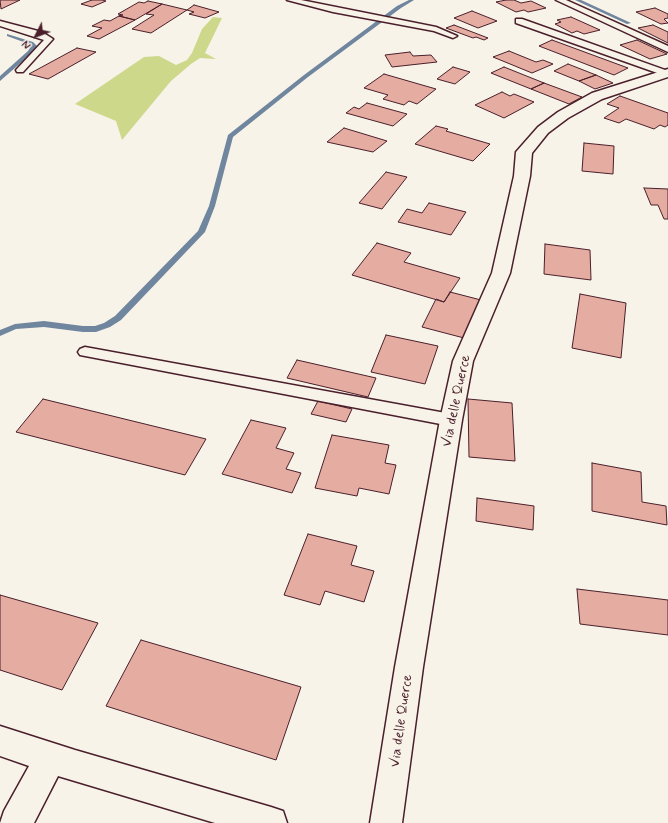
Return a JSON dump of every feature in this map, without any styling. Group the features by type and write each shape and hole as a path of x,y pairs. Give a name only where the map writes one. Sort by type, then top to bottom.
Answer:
{"street":[{"name":"Via delle Querce","path":"386,823 451,420 463,361 501,273 522,176 524,152 543,130 564,115 597,96 667,73"},
{"path":"0,741 51,758 271,823"},
{"path":"16,823 51,758"}],"lane":[{"path":"291,0 436,30 452,36"},
{"path":"560,0 668,49"},
{"path":"519,21 667,73"},
{"path":"0,23 39,34 49,39 20,70"},
{"path":"85,352 451,420"}],"green space":[{"path":"213,17 222,18 205,53 216,59 200,58 171,81 122,140 116,121 75,104 144,57 159,56 176,65 187,60 192,53 202,29"}],"building":[{"path":"0,0 20,0 1,9"},
{"path":"92,0 106,1 92,7 81,4"},
{"path":"514,0 521,3 531,1 546,8 528,12 524,10 516,12 496,2"},
{"path":"148,1 162,4 135,20 119,16 123,15 118,14 139,2 144,3"},
{"path":"162,4 187,10 151,33 132,29 154,15 146,14"},
{"path":"194,5 219,12 205,18 189,14 194,12 187,10"},
{"path":"655,8 668,14 668,18 664,19 668,23 661,24 636,12"},
{"path":"472,11 497,21 478,28 454,18"},
{"path":"119,16 135,20 99,39 87,36 102,28 92,26 104,20 110,21"},
{"path":"571,17 600,30 584,34 577,31 572,33 555,24 561,22 557,20"},
{"path":"454,25 488,38 484,40 476,37 473,38 446,28"},
{"path":"653,25 668,32 668,43 638,28"},
{"path":"552,40 628,68 614,75 539,46"},
{"path":"637,40 667,54 650,59 620,45"},
{"path":"77,48 96,52 48,79 29,74"},
{"path":"509,51 536,62 543,60 553,64 532,73 493,57"},
{"path":"410,52 413,56 431,55 437,62 392,67 385,55"},
{"path":"568,64 596,75 579,81 554,71"},
{"path":"453,67 470,72 455,84 437,79"},
{"path":"504,67 544,83 531,89 491,73"},
{"path":"384,74 436,89 417,104 409,101 404,105 383,99 388,95 364,88"},
{"path":"596,75 613,83 595,89 579,81"},
{"path":"544,83 582,97 569,104 531,89"},
{"path":"502,92 510,96 514,94 534,102 504,118 475,105"},
{"path":"620,96 668,113 668,125 665,127 660,125 654,129 626,119 619,123 604,118 619,108 607,104"},
{"path":"367,103 407,114 393,126 346,113 354,107 359,109"},
{"path":"436,126 448,129 446,131 490,144 473,161 415,144"},
{"path":"344,128 387,141 373,152 327,142"},
{"path":"584,143 614,146 613,174 582,171"},
{"path":"386,172 407,177 382,209 359,203"},
{"path":"644,188 668,189 668,219 664,219 658,205 651,205"},
{"path":"429,203 466,212 451,235 398,222 407,209 422,213"},
{"path":"377,243 411,253 404,262 460,278 444,302 352,275"},
{"path":"545,244 590,250 591,280 544,274"},
{"path":"450,292 481,300 464,338 422,327 436,299 444,302"},
{"path":"580,294 626,303 621,358 572,348"},
{"path":"386,335 438,346 425,384 371,372"},
{"path":"297,360 376,378 368,397 287,378"},
{"path":"43,399 206,439 185,475 16,432"},
{"path":"468,399 512,403 515,461 469,457"},
{"path":"318,401 352,409 346,422 311,414"},
{"path":"251,420 286,428 276,448 294,453 286,469 301,473 292,493 222,474"},
{"path":"332,435 389,445 385,463 396,465 389,494 359,488 357,496 315,488"},
{"path":"592,463 641,472 642,502 666,506 667,525 592,511"},
{"path":"477,498 534,506 533,530 476,521"},
{"path":"308,534 357,546 351,565 374,571 364,602 325,591 320,605 284,595"},
{"path":"577,589 668,600 668,635 580,624"},
{"path":"0,595 98,623 62,690 0,670"},
{"path":"141,640 301,687 276,760 106,706"}],"waterway":[{"path":"0,333 15,327 44,324 83,329 96,329 107,325 118,318 201,232 212,206 230,136 306,76 399,7 412,0"},
{"path":"577,0 629,23"},
{"path":"0,79 30,52 34,46 31,43 9,35"}]}
